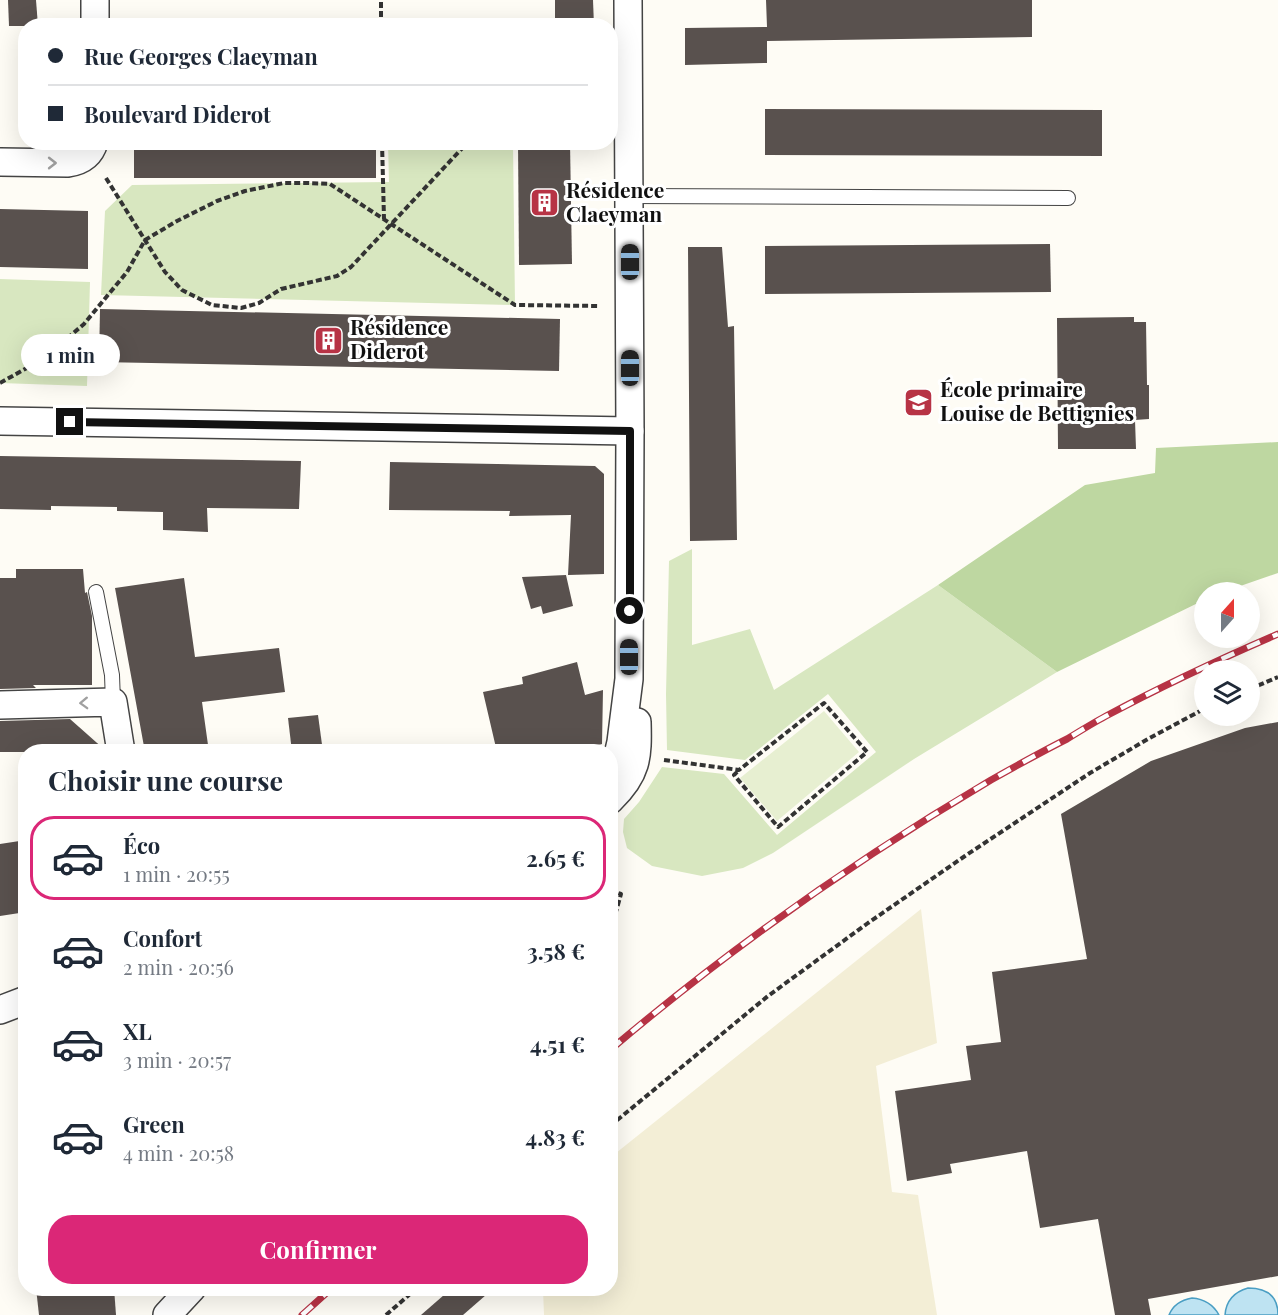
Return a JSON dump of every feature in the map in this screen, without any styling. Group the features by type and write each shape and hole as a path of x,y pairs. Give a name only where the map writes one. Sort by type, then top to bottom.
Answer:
{"street":[{"path":"95,0 95,18"},
{"path":"618,755 629,679 628,0"},
{"path":"0,162 68,163 83,159 90,150"},
{"path":"0,421 630,431"},
{"path":"618,792 629,780 637,756 637,721 629,679"},
{"path":"0,705 113,702 120,744"},
{"path":"0,1010 18,1003"},
{"path":"167,1315 185,1296"}],"lane":[{"path":"629,196 1068,198"},
{"path":"96,592 112,675 113,702"}],"path":[{"path":"381,0 381,18"},
{"path":"94,150 165,272 182,290 212,305 241,308 259,303 281,290 337,276 351,267 460,150"},
{"path":"382,150 384,220"},
{"path":"0,383 43,359 84,324 127,272 146,240 217,201 245,191 284,183 330,184 515,305 630,306"},
{"path":"1260,685 1278,677"},
{"path":"637,756 739,770 824,703 867,752 778,827 734,775 739,770"},
{"path":"618,1119 768,996 868,923 1090,773 1194,714"},
{"path":"386,1315 408,1296"}],"shaded area":[{"path":"921,909 937,1043 876,1066 892,1192 918,1195 937,1315 544,1315 543,1296 618,1296 618,1151"}],"green space":[{"path":"388,150 513,150 515,305 101,295 105,211 132,185 389,182"},
{"path":"0,279 90,282 87,386 0,383"},
{"path":"1278,442 1278,573 1252,582 1194,582 1194,605 1057,672 938,585 1085,485 1155,473 1156,448"},
{"path":"692,549 692,645 750,629 774,690 938,585 1057,672 914,759 773,853 743,868 702,876 652,866 627,848 623,832 624,819 639,802 662,767 724,774 777,835 876,752 828,694 745,760 667,750 669,561"},
{"path":"824,711 859,752 777,821 740,778"}],"water":[{"path":"1248,1288 1260,1289 1270,1294 1276,1302 1278,1315 1225,1315 1227,1305 1232,1298"},
{"path":"1192,1298 1208,1303 1219,1315 1169,1315 1178,1303"}],"building":[{"path":"8,0 36,0 37,18 18,18 18,26 9,26"},
{"path":"555,0 593,0 594,18 555,18"},
{"path":"766,0 1032,0 1032,37 767,41 767,63 685,65 685,28 767,27"},
{"path":"765,109 1102,110 1102,156 765,155"},
{"path":"134,150 376,150 376,178 134,178"},
{"name":"Résidence Claeyman","path":"518,150 570,150 572,264 519,265"},
{"path":"0,209 88,211 88,269 0,267"},
{"path":"1050,244 1051,292 765,294 765,246"},
{"path":"688,247 722,247 728,327 734,326 737,540 690,541"},
{"name":"Résidence Diderot","path":"100,309 560,319 559,371 99,362"},
{"path":"1134,317 1134,322 1146,322 1147,385 1149,385 1149,419 1135,420 1136,449 1058,449 1057,318"},
{"path":"0,456 301,461 299,509 207,508 208,532 163,530 163,512 117,511 117,507 51,506 51,510 0,509"},
{"path":"390,462 595,466 604,474 604,574 568,575 571,515 509,516 510,511 389,510"},
{"path":"16,569 83,569 85,593 87,592 92,616 92,685 33,685 36,688 0,689 0,578 16,578"},
{"path":"566,575 573,606 543,614 541,606 531,609 522,577"},
{"path":"184,578 195,657 279,648 285,692 202,702 208,744 144,744 115,588"},
{"path":"577,662 585,695 603,690 602,744 495,744 483,692 523,684 522,677"},
{"path":"318,715 322,744 291,744 288,718"},
{"path":"70,719 98,744 18,744 18,752 0,752 0,721"},
{"path":"1278,722 1278,1276 1148,1299 1151,1315 1115,1315 1098,1219 1040,1228 1027,1151 950,1164 952,1173 907,1181 895,1091 971,1080 966,1046 1001,1042 992,972 1087,959 1061,814 1151,761 1245,728"},
{"path":"18,841 18,913 0,916 0,844"},
{"path":"37,1296 115,1296 116,1315 39,1315"},
{"path":"443,1296 485,1296 463,1315 421,1315"}],"railway":[{"path":"618,1043 701,976 795,907 941,810 1096,721 1191,673 1278,634"},
{"path":"302,1315 323,1296"}],"place":[{"name":"Résidence Claeyman","path":"545,203"},
{"name":"Résidence Diderot","path":"329,340"},
{"name":"École primaire Louise de Bettignies","path":"919,402"}],"route":[{"path":"70,422 630,431 630,611"}]}
